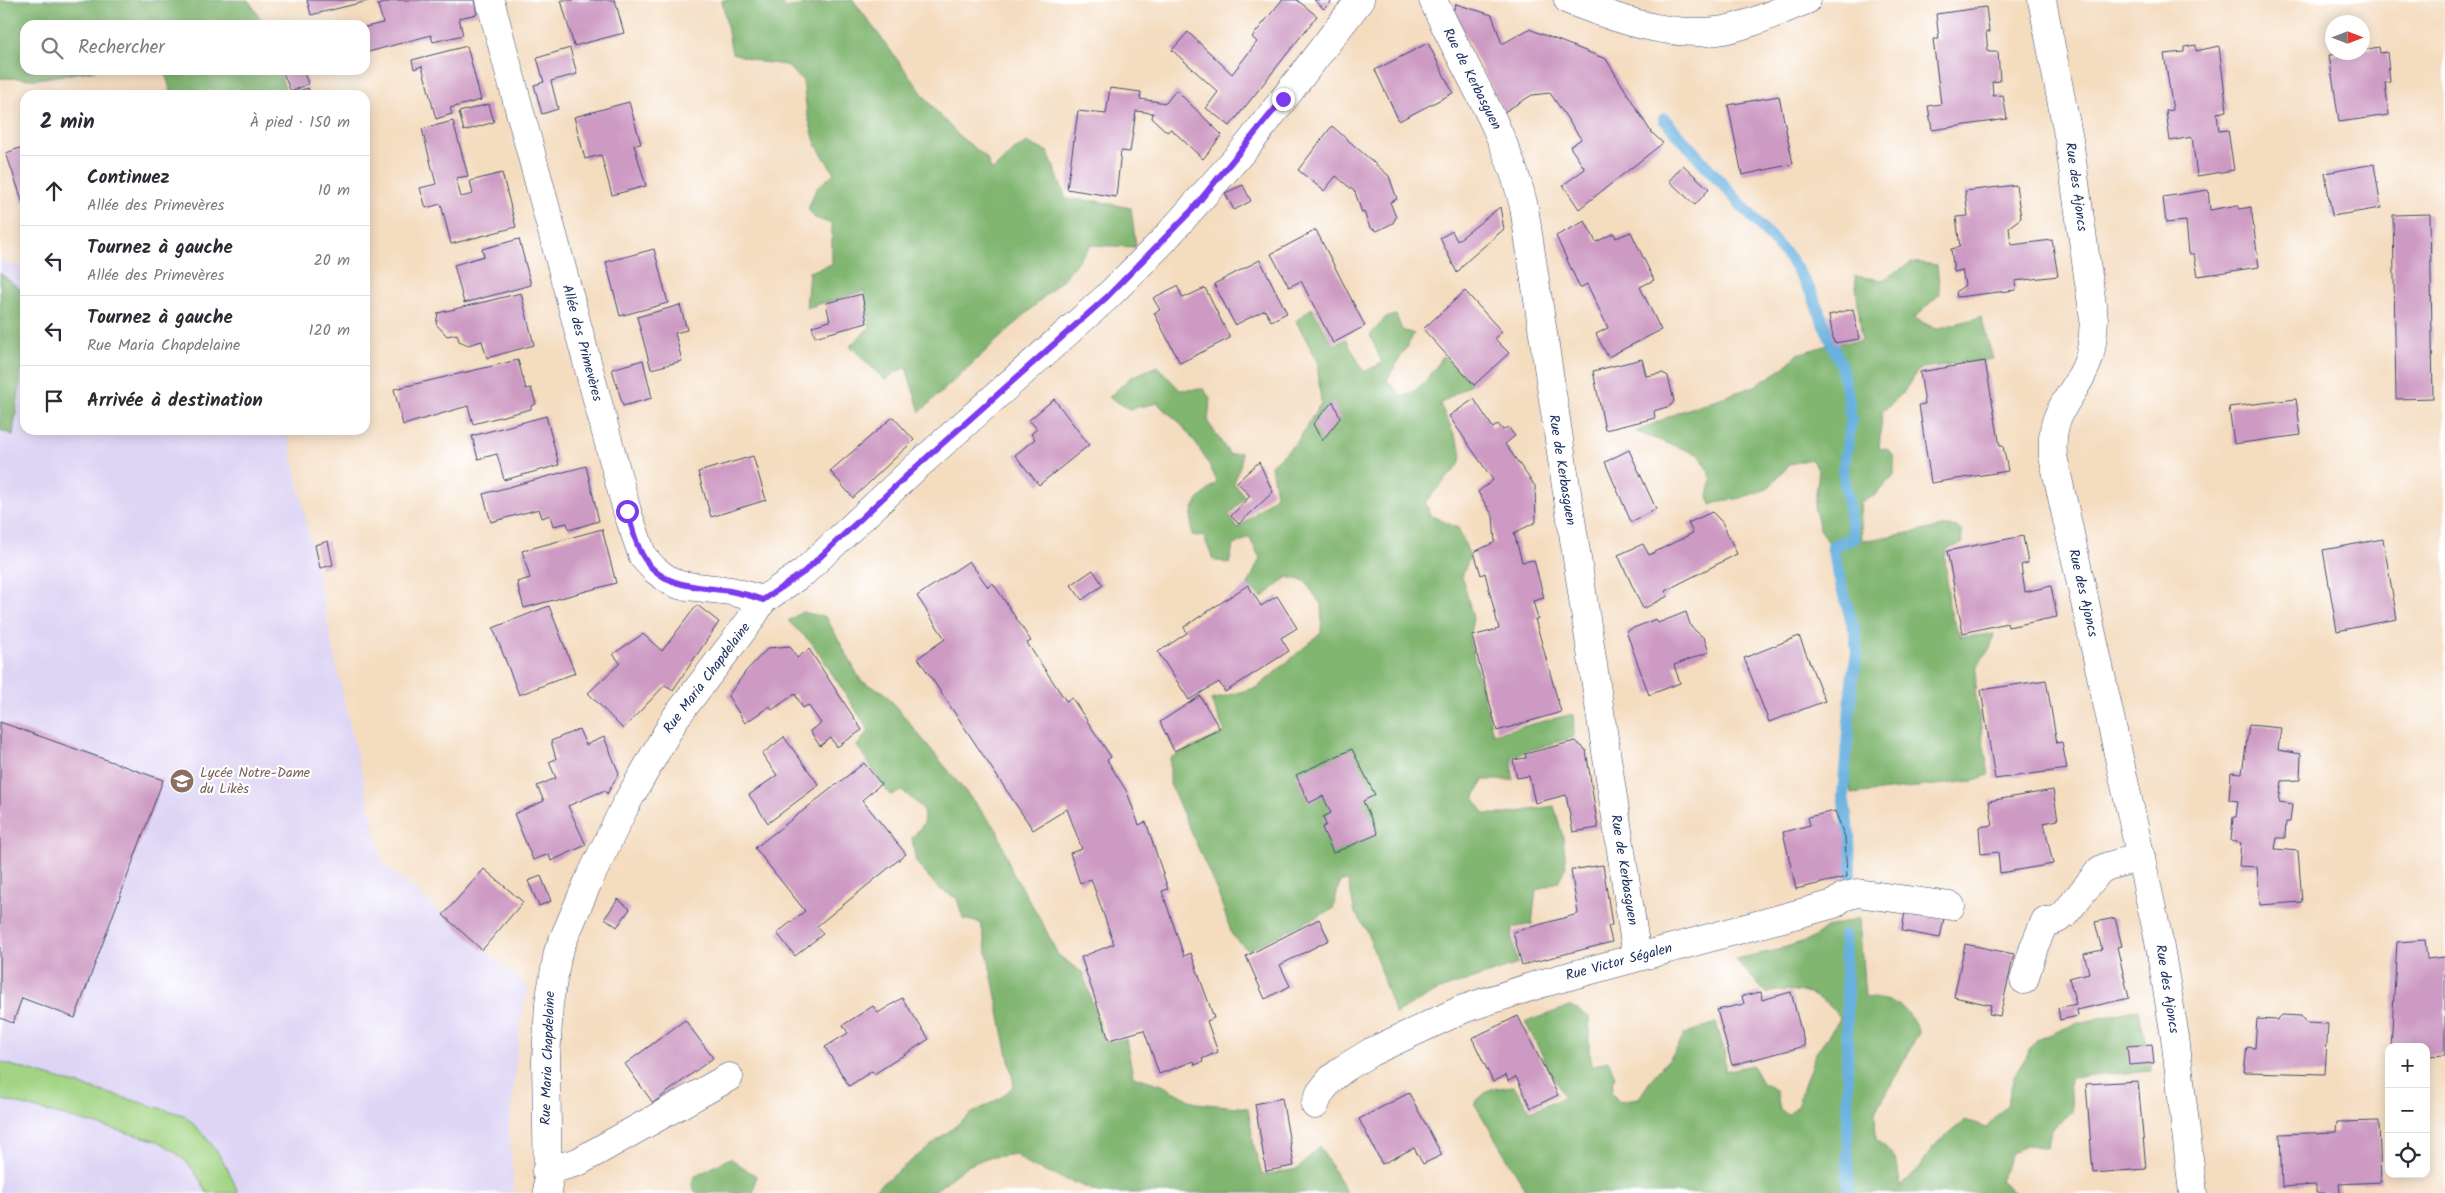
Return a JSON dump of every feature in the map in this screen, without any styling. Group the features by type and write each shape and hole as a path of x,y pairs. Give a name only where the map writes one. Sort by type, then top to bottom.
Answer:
{"street":[{"name":"Allée des Primevères","path":"490,0 627,511 643,557 655,570 679,585 731,591 763,600"},
{"name":"Rue Maria Chapdelaine","path":"547,1182 545,1089 549,1003 558,952 588,882 626,804 662,739 682,709 750,622 763,600 804,572 915,468 969,422 1135,270 1221,177 1360,0"},
{"name":"Rue de Kerbasguen","path":"1433,0 1504,141 1517,176 1524,208 1637,957"},
{"path":"1568,0 1642,25 1701,31 1718,30 1748,23 1807,0"},
{"name":"Rue des Ajoncs","path":"2042,0 2069,140 2094,319 2093,340 2088,360 2053,427 2053,456 2141,857 2170,999 2193,1193"},
{"path":"2024,980 2034,947 2045,921 2056,920 2064,915 2100,870 2141,857"},
{"name":"Rue Victor Ségalen","path":"1315,1105 1320,1093 1331,1079 1371,1052 1434,1021 1497,996 1834,904 1852,893 1951,906"},
{"path":"547,1182 578,1162 729,1077"}],"shaded area":[{"name":"Lycée Notre-Dame du Likès","path":"0,260 20,267 20,435 288,435 344,700 383,863 529,988 522,1013 509,1129 514,1193 0,1193"}],"green space":[{"path":"0,0 248,0 262,20 20,20 20,75 63,75 37,79 0,78"},
{"path":"722,0 783,0 784,8 853,0 934,109 958,135 986,157 992,171 1014,150 1028,143 1048,152 1066,199 1097,201 1131,208 1136,247 1091,245 1061,281 920,412 906,367 894,373 886,381 850,346 870,327 864,291 806,308 809,272 832,264 832,224 815,218 808,209 816,189 834,173 816,145 807,113 803,81 786,65 761,62 732,53"},
{"path":"166,75 281,75 285,90 170,90"},
{"path":"1912,262 1937,265 1940,294 1914,318 1936,329 1981,317 1993,359 1922,368 1916,373 1903,393 1882,412 1879,448 1889,450 1894,457 1894,475 1874,496 1860,502 1862,541 1948,526 1957,527 1961,531 1962,544 1947,549 1945,556 1949,606 1953,620 1961,637 1994,634 1990,649 1977,665 1975,691 1989,775 1972,781 1851,794 1849,772 1854,700 1862,647 1840,564 1820,529 1814,507 1819,471 1811,459 1790,464 1767,489 1741,498 1721,501 1711,505 1708,496 1712,479 1700,455 1636,432 1679,412 1755,386 1785,367 1797,354 1832,344 1862,341 1855,276 1883,280"},
{"path":"0,273 20,289 20,384 13,435 0,430"},
{"path":"1312,308 1333,345 1346,339 1364,372 1382,363 1370,335 1386,317 1396,315 1402,330 1414,334 1387,380 1403,397 1421,385 1443,356 1472,383 1440,404 1462,452 1459,465 1425,502 1432,516 1458,528 1470,556 1462,577 1473,618 1469,638 1493,734 1573,714 1574,737 1512,756 1513,780 1483,780 1474,799 1485,814 1506,814 1554,806 1563,837 1566,866 1558,882 1536,890 1532,924 1513,928 1511,934 1518,964 1439,990 1395,1014 1367,931 1355,913 1348,881 1340,881 1333,909 1248,950 1232,935 1218,893 1170,784 1170,758 1225,732 1211,700 1258,687 1321,633 1322,606 1305,581 1287,577 1262,598 1248,585 1260,558 1249,537 1233,546 1229,564 1213,559 1204,537 1192,535 1191,524 1195,504 1217,482 1200,450 1178,421 1158,403 1129,409 1109,397 1131,377 1157,366 1180,390 1204,389 1210,399 1208,422 1230,455 1241,452 1241,463 1234,483 1245,497 1229,515 1238,528 1276,495 1271,465 1297,442 1321,403 1317,360 1296,321"},
{"path":"802,612 826,617 861,681 884,692 997,830 1012,872 1041,920 1058,955 1083,973 1105,1043 1126,1039 1133,1076 1162,1085 1196,1103 1248,1108 1254,1147 1262,1175 1298,1169 1319,1146 1347,1193 1101,1193 1030,1166 1015,1154 986,1158 965,1167 932,1193 870,1193 971,1114 1002,1097 1014,1085 981,923 963,919 957,898 939,889 916,862 912,838 924,823 923,809 903,791 890,795 857,746 869,730 812,643 788,621"},
{"path":"1859,918 1865,997 1892,1002 1905,1009 1919,1033 1875,1114 1876,1139 1889,1150 1895,1159 1900,1187 1920,1167 1933,1147 1965,1120 1987,1127 2007,1106 2014,1076 2037,1040 2075,1024 2138,1009 2152,1071 2070,1077 2072,1112 2053,1128 2046,1148 2029,1145 2012,1152 2000,1180 2015,1193 1528,1193 1474,1103 1490,1089 1514,1086 1531,1111 1564,1097 1525,1022 1571,1006 1589,1017 1589,1051 1593,1067 1608,1060 1615,1076 1611,1092 1618,1101 1639,1098 1653,1077 1675,1052 1684,1034 1716,1023 1724,1050 1725,1071 1752,1065 1762,1083 1776,1090 1780,1109 1788,1115 1797,1106 1815,1054 1840,1019 1826,1003 1808,994 1787,990 1766,993 1735,959 1774,951 1811,939 1827,927"},
{"path":"0,1062 184,1115 201,1132 223,1160 238,1193 207,1193 187,1163 158,1141 0,1099"},
{"path":"730,1158 756,1176 753,1193 695,1193 692,1182 694,1177"}],"building":[{"path":"307,0 368,0 368,1 311,15"},
{"path":"395,0 474,0 477,14 459,18 463,35 433,42 431,35 370,52 370,26 383,23 378,5"},
{"path":"561,0 615,0 624,33 574,46"},
{"path":"1282,0 1297,0 1317,16 1230,126 1206,108 1218,92 1172,50 1188,32 1232,74 1257,42 1252,37"},
{"path":"1314,0 1333,0 1324,9"},
{"path":"1456,4 1492,15 1502,44 1529,29 1606,59 1651,132 1663,143 1579,209 1563,185 1585,169 1570,147 1581,139 1550,93 1532,95 1504,112 1453,11"},
{"path":"1986,7 1989,32 1986,32 1988,52 1998,52 2000,81 1992,82 1993,96 2003,95 2007,119 1932,130 1928,106 1941,104 1933,39 1939,39 1936,14"},
{"path":"1428,43 1453,93 1399,121 1375,70"},
{"path":"2196,45 2196,51 2219,46 2227,111 2217,113 2219,131 2228,130 2234,170 2197,176 2192,137 2170,141 2166,111 2173,110 2164,54 2184,52 2184,47"},
{"path":"467,46 481,100 450,108 452,114 436,119 422,66 414,69 412,60"},
{"path":"2379,47 2380,53 2387,52 2390,82 2385,83 2389,115 2339,122 2330,60 2370,60 2370,49"},
{"path":"570,48 577,74 551,81 558,109 542,114 534,85 544,82 537,58"},
{"path":"284,75 305,75 308,84 295,90 290,90"},
{"path":"1110,88 1141,92 1140,99 1166,103 1176,90 1222,135 1203,159 1171,129 1167,132 1152,118 1153,113 1136,111 1130,152 1121,151 1116,197 1067,189 1078,111 1106,114"},
{"path":"1779,96 1793,164 1742,175 1728,105"},
{"path":"629,102 641,144 634,145 646,186 612,195 601,155 585,159 574,117"},
{"path":"489,104 494,122 464,131 459,112"},
{"path":"453,121 468,176 456,178 461,197 473,194 470,181 502,173 516,227 451,244 441,204 426,208 420,188 436,184 422,129"},
{"path":"1332,126 1389,176 1397,199 1390,202 1396,217 1393,223 1377,231 1370,228 1364,212 1362,213 1355,192 1336,176 1324,191 1298,170"},
{"path":"20,148 20,194 6,153"},
{"path":"2374,164 2381,208 2332,216 2325,173"},
{"path":"1683,165 1709,189 1695,205 1669,181"},
{"path":"1243,185 1251,201 1234,210 1225,193"},
{"path":"2016,185 2021,218 2009,227 2011,245 2052,240 2058,276 2015,281 2016,290 1957,297 1956,292 1965,285 1962,270 1954,272 1951,249 1960,247 1956,217 1968,216 1965,191"},
{"path":"2208,190 2210,210 2238,205 2240,209 2251,207 2259,267 2198,276 2194,254 2189,254 2186,221 2166,223 2163,197"},
{"path":"1500,207 1504,229 1467,261 1457,273 1440,238 1452,231 1457,241"},
{"path":"2430,214 2433,398 2396,399 2393,215"},
{"path":"1585,221 1596,242 1614,233 1616,238 1631,232 1654,280 1640,287 1661,330 1608,357 1596,334 1608,328 1587,284 1580,288 1556,236"},
{"path":"1316,230 1365,326 1333,343 1301,281 1289,287 1271,254"},
{"path":"519,239 531,285 464,303 454,265 484,256 482,249"},
{"path":"654,249 668,303 620,316 606,262"},
{"path":"1260,260 1287,313 1271,321 1265,310 1235,325 1214,284"},
{"path":"1177,286 1183,298 1205,288 1230,338 1180,363 1154,313 1160,310 1153,298"},
{"path":"1465,291 1502,332 1495,339 1509,353 1474,385 1423,329"},
{"path":"521,293 534,345 487,358 482,341 468,345 459,341 457,334 447,336 436,324 438,313"},
{"path":"862,294 867,323 815,337 812,326 830,321 826,303"},
{"path":"680,305 687,330 675,333 682,361 651,369 637,317"},
{"path":"1853,309 1859,339 1834,343 1829,315"},
{"path":"1642,359 1646,376 1663,373 1668,376 1674,401 1670,406 1654,411 1655,418 1605,430 1593,371"},
{"path":"518,360 526,389 531,388 536,404 531,406 531,409 473,424 468,406 403,425 394,389"},
{"path":"643,360 652,398 623,406 612,369"},
{"path":"1985,361 2000,446 2003,446 2008,471 1931,483 1919,405 1925,404 1920,372"},
{"path":"1054,399 1089,445 1039,485 1015,455 1035,439 1031,434 1037,429 1029,420"},
{"path":"1474,399 1493,428 1498,424 1503,430 1508,427 1515,436 1505,444 1535,486 1536,522 1514,533 1522,562 1534,560 1544,598 1533,601 1538,619 1535,619 1561,712 1497,731 1472,636 1499,629 1485,573 1481,575 1474,552 1495,542 1493,516 1478,492 1493,480 1449,416"},
{"path":"2296,399 2301,435 2234,444 2229,407"},
{"path":"1333,401 1340,418 1322,441 1313,424"},
{"path":"546,416 559,465 504,480 497,454 478,459 472,436"},
{"path":"893,417 914,440 853,498 830,471"},
{"path":"1629,450 1656,509 1631,522 1605,462"},
{"path":"753,456 766,500 711,517 698,472"},
{"path":"1259,462 1273,492 1239,524 1231,516 1250,496 1237,482"},
{"path":"586,466 599,521 569,530 567,523 553,526 550,515 542,518 539,509 491,522 483,494"},
{"path":"1712,512 1722,522 1737,554 1665,591 1668,596 1643,609 1618,555 1643,544 1649,555 1693,533 1688,523"},
{"path":"602,529 616,583 524,608 517,582 530,578 522,551"},
{"path":"2023,536 2028,563 2021,565 2025,592 2051,586 2057,617 2008,627 2007,623 1963,633 1947,551"},
{"path":"2383,539 2397,619 2337,631 2323,550"},
{"path":"328,541 333,565 320,568 315,545"},
{"path":"969,561 988,587 993,583 1031,641 1027,643 1066,701 1072,698 1111,757 1107,760 1127,792 1139,825 1146,822 1168,889 1162,891 1184,956 1191,953 1214,1018 1207,1021 1218,1052 1202,1059 1203,1062 1195,1065 1194,1061 1159,1074 1144,1030 1109,1040 1081,957 1114,944 1091,879 1080,883 1070,853 1082,849 1067,809 1033,830 918,658 945,639 917,596"},
{"path":"1093,570 1103,585 1082,600 1071,585"},
{"path":"1248,585 1261,606 1277,596 1297,628 1281,638 1289,651 1225,692 1219,682 1189,700 1158,652 1187,633 1184,627"},
{"path":"697,605 719,622 673,690 665,685 623,729 588,693 620,663 613,654 643,634 662,651"},
{"path":"549,606 575,673 519,695 493,628"},
{"path":"1686,612 1691,627 1704,638 1709,652 1674,665 1680,683 1649,695 1626,631 1656,619 1658,623"},
{"path":"1799,636 1825,701 1769,722 1744,658"},
{"path":"790,646 797,658 809,649 862,730 837,747 831,738 820,746 810,731 821,723 808,705 803,708 795,694 772,710 770,706 745,723 728,696 746,671 768,648"},
{"path":"2046,680 2057,743 2062,742 2067,769 1995,779 1981,690"},
{"path":"1200,696 1220,729 1174,751 1160,722"},
{"path":"0,722 163,780 75,1018 22,998 13,1023 0,1018"},
{"path":"2249,725 2281,728 2278,750 2301,754 2300,780 2282,781 2279,802 2292,804 2290,822 2286,822 2285,838 2277,838 2275,849 2298,851 2302,902 2260,905 2257,867 2239,866 2241,843 2231,841 2233,817 2236,817 2238,801 2229,800 2231,772 2242,773"},
{"path":"579,729 586,745 604,737 619,773 607,794 605,790 568,806 586,845 551,861 549,854 533,860 514,814 544,801 537,786 556,778 549,762 556,759 551,741"},
{"path":"784,737 819,785 768,823 749,795 777,775 762,754"},
{"path":"1575,741 1586,750 1598,828 1573,832 1566,795 1535,803 1529,776 1517,778 1513,760 1526,758 1525,754"},
{"path":"1352,749 1375,795 1363,801 1378,834 1333,853 1322,828 1326,825 1323,817 1331,813 1323,796 1309,803 1296,775"},
{"path":"864,763 881,784 862,800 906,854 817,926 823,934 795,956 777,933 805,911 755,848"},
{"path":"2053,790 2058,820 2044,823 2053,864 2000,873 1998,852 1981,854 1979,827 1993,825 1989,801"},
{"path":"1835,811 1845,837 1847,877 1796,889 1783,832 1810,825 1808,817"},
{"path":"1603,865 1612,925 1608,926 1612,942 1522,965 1513,932 1578,914 1571,870"},
{"path":"484,869 523,902 482,950 443,915"},
{"path":"541,876 551,901 539,906 528,881"},
{"path":"618,899 630,909 617,927 605,918"},
{"path":"1905,911 1944,918 1940,938 1902,931"},
{"path":"2115,918 2122,946 2117,947 2129,998 2077,1010 2078,1016 2060,1020 2058,1008 2076,1004 2069,978 2089,973 2084,954 2102,950 2095,922"},
{"path":"1319,919 1329,940 1280,965 1290,986 1265,999 1246,956"},
{"path":"2425,940 2427,959 2445,957 2445,1055 2430,1056 2430,1043 2391,1043 2397,942"},
{"path":"1965,944 2014,954 2000,1016 1989,1014 1991,1005 1954,997"},
{"path":"1761,992 1762,1000 1791,992 1805,1046 1732,1065 1717,1010 1744,1004 1742,996"},
{"path":"902,998 929,1039 874,1074 872,1071 849,1086 825,1047 848,1033 843,1025 873,1006 878,1013"},
{"path":"2282,1015 2301,1016 2306,1023 2328,1024 2325,1074 2244,1072 2247,1047 2255,1048 2257,1019 2277,1020"},
{"path":"1518,1016 1558,1095 1531,1108 1516,1077 1508,1081 1506,1075 1493,1082 1472,1038"},
{"path":"685,1020 713,1058 653,1103 625,1064"},
{"path":"2152,1044 2154,1063 2129,1065 2127,1046"},
{"path":"2138,1081 2146,1169 2093,1173 2086,1084"},
{"path":"1409,1093 1442,1155 1423,1164 1414,1148 1382,1164 1359,1119"},
{"path":"1282,1098 1294,1166 1266,1171 1255,1104"},
{"path":"2379,1121 2381,1182 2339,1184 2340,1193 2316,1193 2316,1185 2282,1187 2280,1134 2336,1132 2337,1122"}],"waterway":[{"path":"1664,119 1790,259 1811,292 1841,365 1851,421 1843,472 1854,538 1832,546 1855,632 1857,653 1852,681 1843,796 1849,835 1850,875"},
{"path":"1844,935 1847,991 1848,1193"}],"place":[{"name":"Lycée Notre-Dame du Likès","path":"182,781"}],"route":[{"path":"627,511 643,557 648,564 666,578 679,585 731,591 763,600 804,572 915,468 969,422 1067,331 1107,297 1192,210 1248,145 1283,99"}]}
